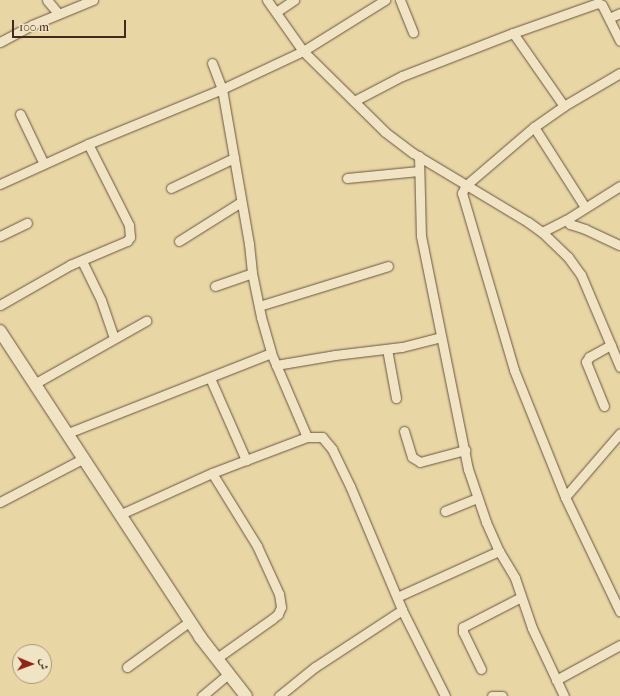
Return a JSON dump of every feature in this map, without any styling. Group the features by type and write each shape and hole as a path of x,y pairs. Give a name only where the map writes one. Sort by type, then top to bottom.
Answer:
{"main road":[{"path":"0,331 190,621 216,658 246,696"}],"street":[{"path":"47,0 58,13"},
{"path":"0,42 58,13 93,0"},
{"path":"267,0 303,51 385,132 419,156 542,232 568,257 581,275 620,367"},
{"path":"276,12 294,0"},
{"path":"0,184 88,144 222,89 303,51 385,0"},
{"path":"400,0 413,32"},
{"path":"354,101 402,76 513,33 598,3 602,5 620,41"},
{"path":"609,18 620,13"},
{"path":"513,33 564,106"},
{"path":"212,63 222,89 252,273 259,306 271,353 307,437"},
{"path":"620,73 564,106 534,128 466,184 462,190 462,197 497,318 514,370 565,497 620,612"},
{"path":"20,114 44,164"},
{"path":"534,128 585,207"},
{"path":"0,305 82,260 127,241 130,237 129,225 88,144"},
{"path":"419,156 421,236 468,469 499,551 515,578 532,628 564,696"},
{"path":"171,188 234,158"},
{"path":"347,178 419,171"},
{"path":"542,232 566,220 620,186"},
{"path":"179,241 241,202"},
{"path":"566,220 570,224 620,245"},
{"path":"0,236 27,223"},
{"path":"82,260 101,300 114,338"},
{"path":"259,306 388,266"},
{"path":"215,286 252,273"},
{"path":"34,384 146,321"},
{"path":"276,365 335,355 387,349 441,337"},
{"path":"604,406 586,362 589,356 611,345"},
{"path":"387,349 396,398"},
{"path":"68,433 271,353"},
{"path":"210,378 246,460"},
{"path":"404,431 412,457 420,462 464,450"},
{"path":"565,497 620,434"},
{"path":"121,514 212,473 307,437 322,437 332,449 366,520 402,610 443,695"},
{"path":"0,502 84,458"},
{"path":"212,473 257,546 279,594 280,607 278,614 272,619 216,658"},
{"path":"445,511 478,498"},
{"path":"397,597 499,551"},
{"path":"481,669 463,632 463,627 521,597"},
{"path":"279,696 315,667 402,610"},
{"path":"127,667 190,621"},
{"path":"556,680 620,645"},
{"path":"202,696 228,674"},
{"path":"492,696 502,696"}]}
